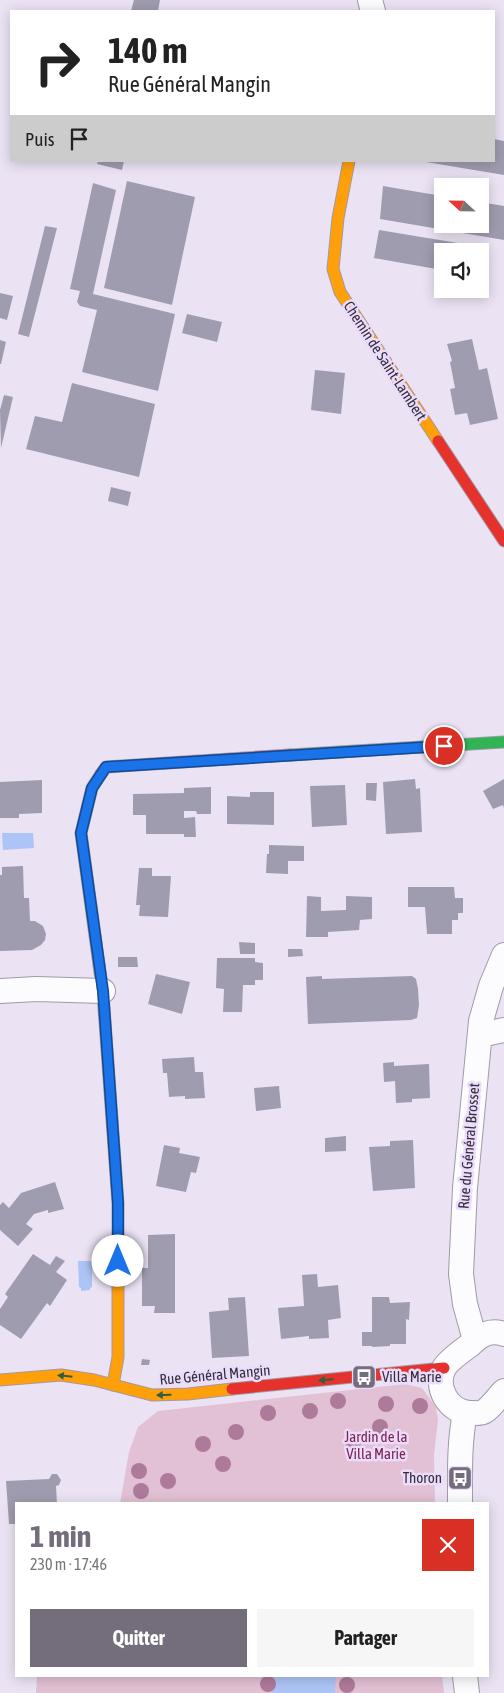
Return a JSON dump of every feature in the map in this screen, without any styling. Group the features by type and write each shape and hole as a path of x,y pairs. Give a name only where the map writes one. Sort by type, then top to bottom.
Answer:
{"street":[{"name":"Chemin de Saint-Lambert","path":"349,162 338,218 333,268 340,292 504,541"},
{"path":"113,1385 118,1357 118,1203 103,991 81,833 92,788 106,767 504,742"},
{"name":"Rue du Général Brosset","path":"475,1340 465,1304 461,1274 465,1188 481,1021 491,986 504,954"},
{"path":"0,992 36,989 103,991"},
{"path":"480,1035 504,1030"},
{"path":"504,1334 492,1332 475,1340 444,1368 442,1380 443,1394 452,1406 465,1413 485,1412 504,1392"},
{"name":"Rue Général Mangin","path":"0,1380 61,1375 152,1395 188,1394 444,1368"},
{"path":"460,1502 461,1432 465,1413"},
{"path":"465,1677 467,1693"}],"green space":[{"name":"Jardin de la Villa Marie","path":"405,1384 422,1388 436,1407 438,1420 434,1455 435,1502 120,1502 129,1452 138,1427 158,1411"},
{"path":"37,1677 442,1677 444,1693 36,1693"}],"water":[{"path":"2,833 33,833 34,848 3,850"},
{"path":"78,1261 92,1261 92,1287 90,1290 81,1291 79,1287"},
{"path":"273,1677 336,1677 335,1693 272,1693"}],"building":[{"path":"134,0 160,0 158,10 131,10"},
{"path":"495,139 504,141 504,175 426,162 495,162"},
{"path":"98,162 124,162 122,170 97,164"},
{"path":"127,181 195,197 172,305 104,288"},
{"path":"93,183 116,190 93,294 175,314 158,391 82,372 97,310 80,306 77,302 80,291 70,289"},
{"path":"383,186 434,195 434,228 380,219"},
{"path":"489,204 504,206 504,240 463,233 489,233"},
{"path":"45,226 57,228 29,337 18,334"},
{"path":"379,230 458,243 434,243 434,269 374,258"},
{"path":"0,293 13,296 7,320 0,318"},
{"path":"187,314 222,322 217,342 182,333"},
{"path":"472,339 479,370 487,368 498,419 470,425 467,413 455,415 450,389 455,388 450,362 452,361 447,344"},
{"path":"0,340 6,342 1,364 0,364"},
{"path":"315,370 345,373 341,414 311,410"},
{"path":"72,383 155,404 139,477 26,449 35,416 62,422"},
{"path":"4,395 13,397 1,448 0,410"},
{"path":"111,487 131,492 128,506 108,501"},
{"path":"415,779 416,789 420,788 422,832 386,834 383,782"},
{"path":"504,779 504,808 503,805 493,809 483,791"},
{"path":"42,780 42,813 19,814 19,818 0,818 0,782"},
{"path":"366,783 377,783 376,801 366,800"},
{"path":"345,785 347,825 312,827 310,786"},
{"path":"211,787 211,814 197,814 196,811 184,811 184,818 195,817 196,837 184,837 184,834 146,834 146,815 133,815 133,794 184,793 184,788"},
{"path":"250,792 274,792 274,825 227,824 227,796 250,797"},
{"path":"269,845 304,846 304,861 288,861 288,874 266,873"},
{"path":"23,866 24,898 29,898 30,921 35,921 43,926 46,934 45,940 41,945 32,950 0,951 0,875 2,875 2,867"},
{"path":"139,868 152,868 152,876 171,876 168,917 139,916 140,905 136,905"},
{"path":"408,887 454,887 455,898 463,898 463,913 458,913 458,920 452,920 452,934 427,934 425,907 408,907"},
{"path":"307,896 321,897 321,911 346,910 346,896 372,897 372,919 360,920 359,930 328,932 328,937 306,937"},
{"path":"239,942 255,943 255,954 240,954"},
{"path":"288,949 302,949 303,956 288,957"},
{"path":"118,957 137,957 138,967 118,967"},
{"path":"217,958 255,958 255,962 263,963 263,980 255,980 255,985 243,985 242,1012 223,1012 224,989 216,988"},
{"path":"156,974 190,982 182,1014 148,1004"},
{"path":"322,976 322,979 412,976 416,979 418,989 419,1005 417,1018 411,1020 308,1024 306,977"},
{"path":"194,1057 195,1072 203,1072 205,1098 185,1099 185,1096 169,1097 167,1073 163,1073 162,1059"},
{"path":"394,1062 394,1066 429,1064 430,1098 412,1099 412,1102 396,1103 395,1081 384,1082 383,1063"},
{"path":"279,1086 281,1108 256,1111 254,1088"},
{"path":"346,1136 346,1151 325,1152 325,1138"},
{"path":"413,1140 415,1188 373,1191 369,1147 390,1146 390,1141"},
{"path":"164,1145 180,1148 179,1153 200,1157 196,1173 191,1172 186,1192 156,1186"},
{"path":"55,1182 64,1209 48,1213 48,1210 34,1214 26,1224 33,1229 18,1246 0,1230 0,1205 3,1202 9,1208 21,1193"},
{"path":"175,1234 175,1313 154,1313 155,1306 142,1306 142,1268 148,1268 148,1235"},
{"path":"33,1254 50,1265 56,1256 65,1261 56,1272 67,1280 50,1306 47,1303 21,1339 0,1325 0,1309 8,1297 5,1294"},
{"path":"317,1274 318,1287 338,1285 341,1318 328,1320 329,1338 309,1339 309,1336 281,1339 278,1308 304,1306 302,1275"},
{"path":"245,1297 249,1356 212,1358 209,1312 229,1310 228,1298"},
{"path":"372,1297 389,1297 390,1303 410,1302 409,1320 406,1319 406,1344 362,1346 362,1332 372,1332"},
{"path":"142,1359 150,1360 149,1365 141,1365"},
{"path":"52,1474 57,1474 61,1480 59,1485 56,1486 57,1502 15,1502 15,1524 9,1524 6,1481 49,1479"}],"traffic: fast":[{"path":"290,755 504,742"},
{"path":"101,774 92,788 81,833 103,994"}],"traffic: slow":[{"path":"349,162 338,218 333,269 340,292 438,441"},
{"path":"103,994 118,1203 118,1357 113,1385"},
{"path":"0,1380 61,1375 94,1380 152,1395 188,1394 232,1389"}],"traffic: jam":[{"path":"438,441 504,541"},
{"path":"101,774 106,767 290,755"},
{"path":"232,1389 444,1368"}],"place":[{"name":"Villa Marie","path":"364,1377"},
{"name":"Thoron","path":"460,1478"}],"route":[{"path":"118,1261 118,1203 103,991 81,833 92,788 106,767 444,746"}]}
